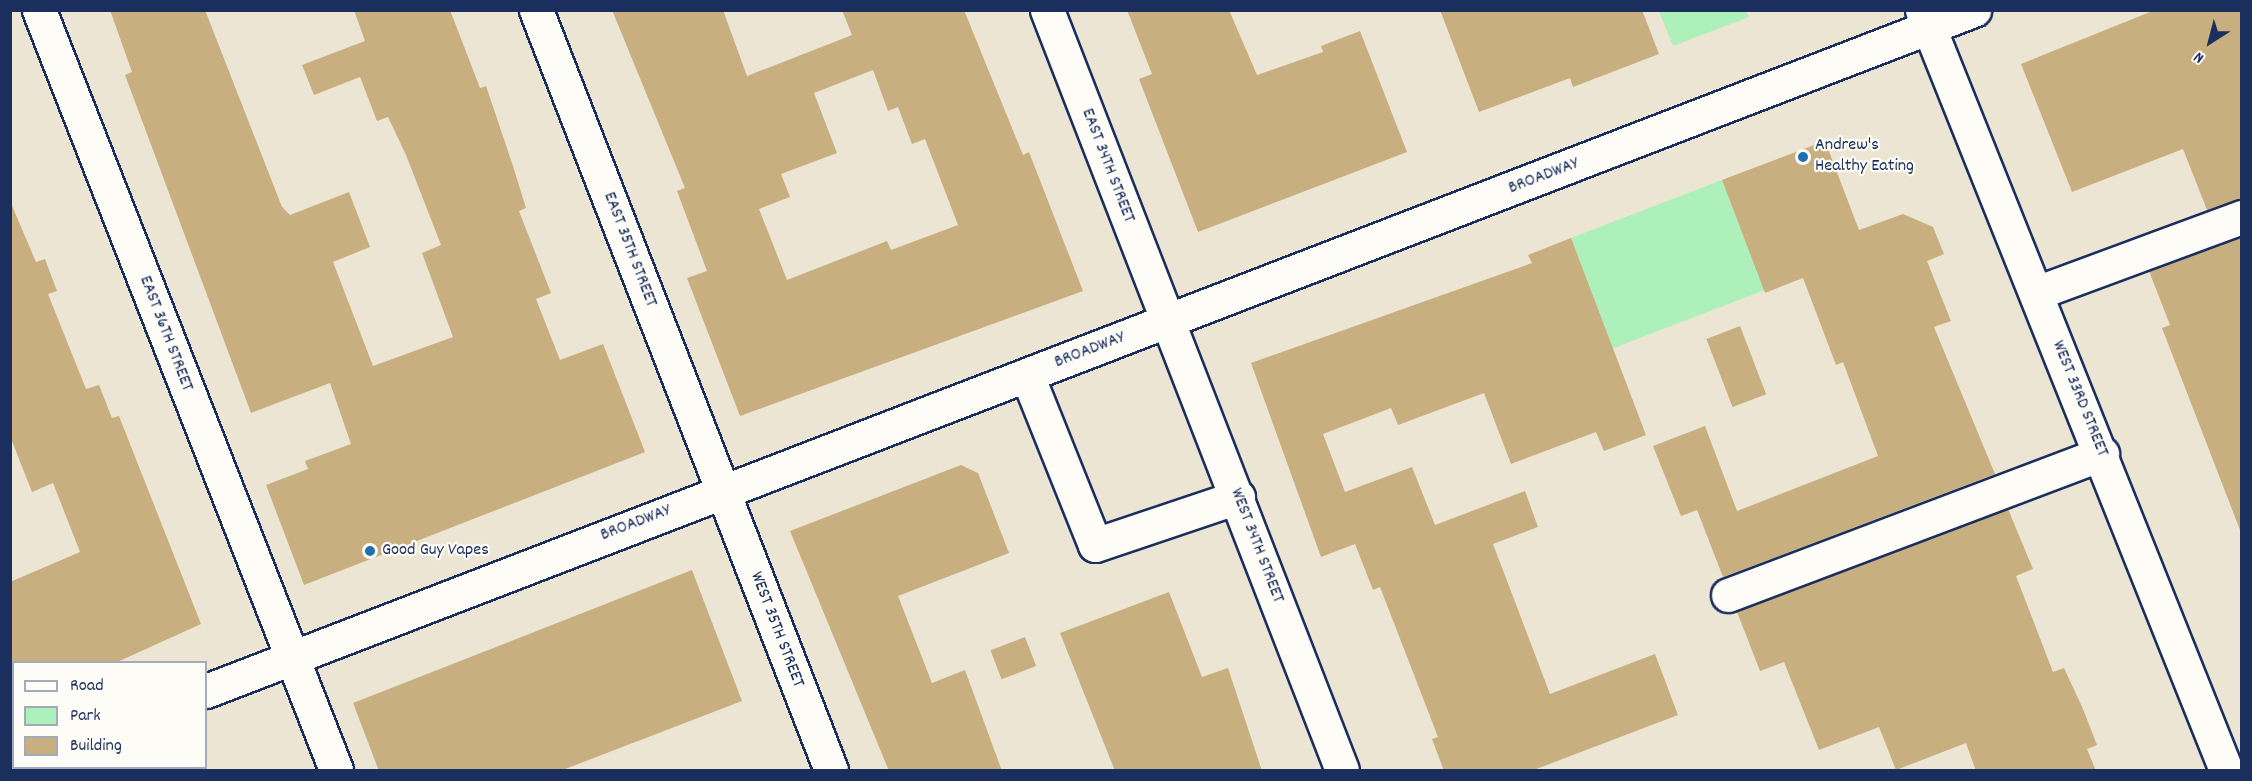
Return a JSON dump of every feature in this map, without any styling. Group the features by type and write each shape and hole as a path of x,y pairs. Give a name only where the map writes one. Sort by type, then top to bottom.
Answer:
{"street":[{"name":"EAST 36TH STREET","path":"39,10 336,771"},
{"name":"EAST 35TH STREET","path":"536,10 722,489"},
{"name":"EAST 34TH STREET","path":"1047,10 1168,322"},
{"name":"BROADWAY","path":"207,691 722,489 1168,322 1925,20 1974,10"},
{"name":"WEST 33RD STREET","path":"1925,20 2102,454 2226,771"},
{"path":"2036,293 2241,217"},
{"name":"WEST 34TH STREET","path":"1168,322 1238,497 1342,771"},
{"path":"1027,375 1095,545 1238,497"},
{"path":"1728,595 2102,454"},
{"name":"WEST 35TH STREET","path":"722,489 831,771"}],"green space":[{"path":"1659,11 1746,11 1749,17 1673,46"},
{"path":"1722,180 1764,290 1613,348 1571,238"}],"building":[{"path":"110,10 205,10 282,207 290,215 349,192 370,247 333,262 373,366 453,337 422,253 441,245 406,155 388,117 377,121 360,77 314,95 302,65 365,41 354,10 450,10 480,88 486,86 512,163 526,208 519,211 551,293 536,299 560,360 603,344 645,452 304,585 266,485 308,469 305,461 351,444 330,383 251,413 125,75 132,72"},
{"path":"612,10 723,10 747,76 852,35 842,10 964,10 1023,155 1029,152 1083,291 740,416 687,278 707,271 677,191 685,188","holes":["873,70 888,111 898,107 912,144 925,139 958,225 891,250 887,241 787,280 759,209 790,197 781,174 837,153 814,93"]},
{"path":"1127,10 1229,10 1257,75 1323,52 1321,46 1360,31 1407,152 1198,232 1139,79 1152,74"},
{"path":"1440,10 1642,10 1659,54 1573,87 1570,78 1479,112"},
{"path":"2155,10 2241,10 2241,199 2207,210 2183,149 2072,192 2021,64"},
{"path":"1825,141 1859,230 1903,214 1933,227 1944,254 1927,261 1951,321 1934,327 1995,474 1723,577 1697,510 1681,516 1653,446 1705,426 1737,511 1878,456 1843,362 1836,365 1803,278 1765,293 1722,180"},
{"path":"10,201 36,262 45,259 57,291 48,294 86,389 99,385 112,418 119,416 201,624 119,661 12,661 10,663 10,582 80,552 53,483 32,492 10,436"},
{"path":"2241,237 2240,530 2162,328 2170,325 2149,271"},
{"path":"1571,238 1646,435 1604,451 1596,432 1511,464 1484,393 1398,425 1391,408 1323,434 1345,492 1412,467 1435,525 1525,491 1538,527 1493,544 1550,694 1655,654 1678,715 1531,771 1444,771 1432,739 1438,737 1380,587 1373,590 1355,544 1321,557 1251,363 1532,263 1528,255"},
{"path":"1740,326 1766,394 1733,407 1706,339"},
{"path":"961,465 978,473 1009,553 898,596 932,683 965,670 1002,771 889,771 790,531"},
{"path":"2008,509 2033,569 2016,576 2053,672 2064,668 2083,709 2097,745 2087,749 2096,771 1976,771 1966,743 1896,770 1879,727 1819,750 1784,662 1760,671 1737,612"},
{"path":"692,570 742,701 560,771 379,771 353,703"},
{"path":"1169,592 1202,677 1228,668 1262,771 1115,771 1060,633"},
{"path":"1025,637 1036,666 1002,679 990,650"}],"place":[{"name":"Andrew's Healthy Eating","path":"1803,157"},
{"name":"Good Guy Vapes","path":"370,551"}]}
